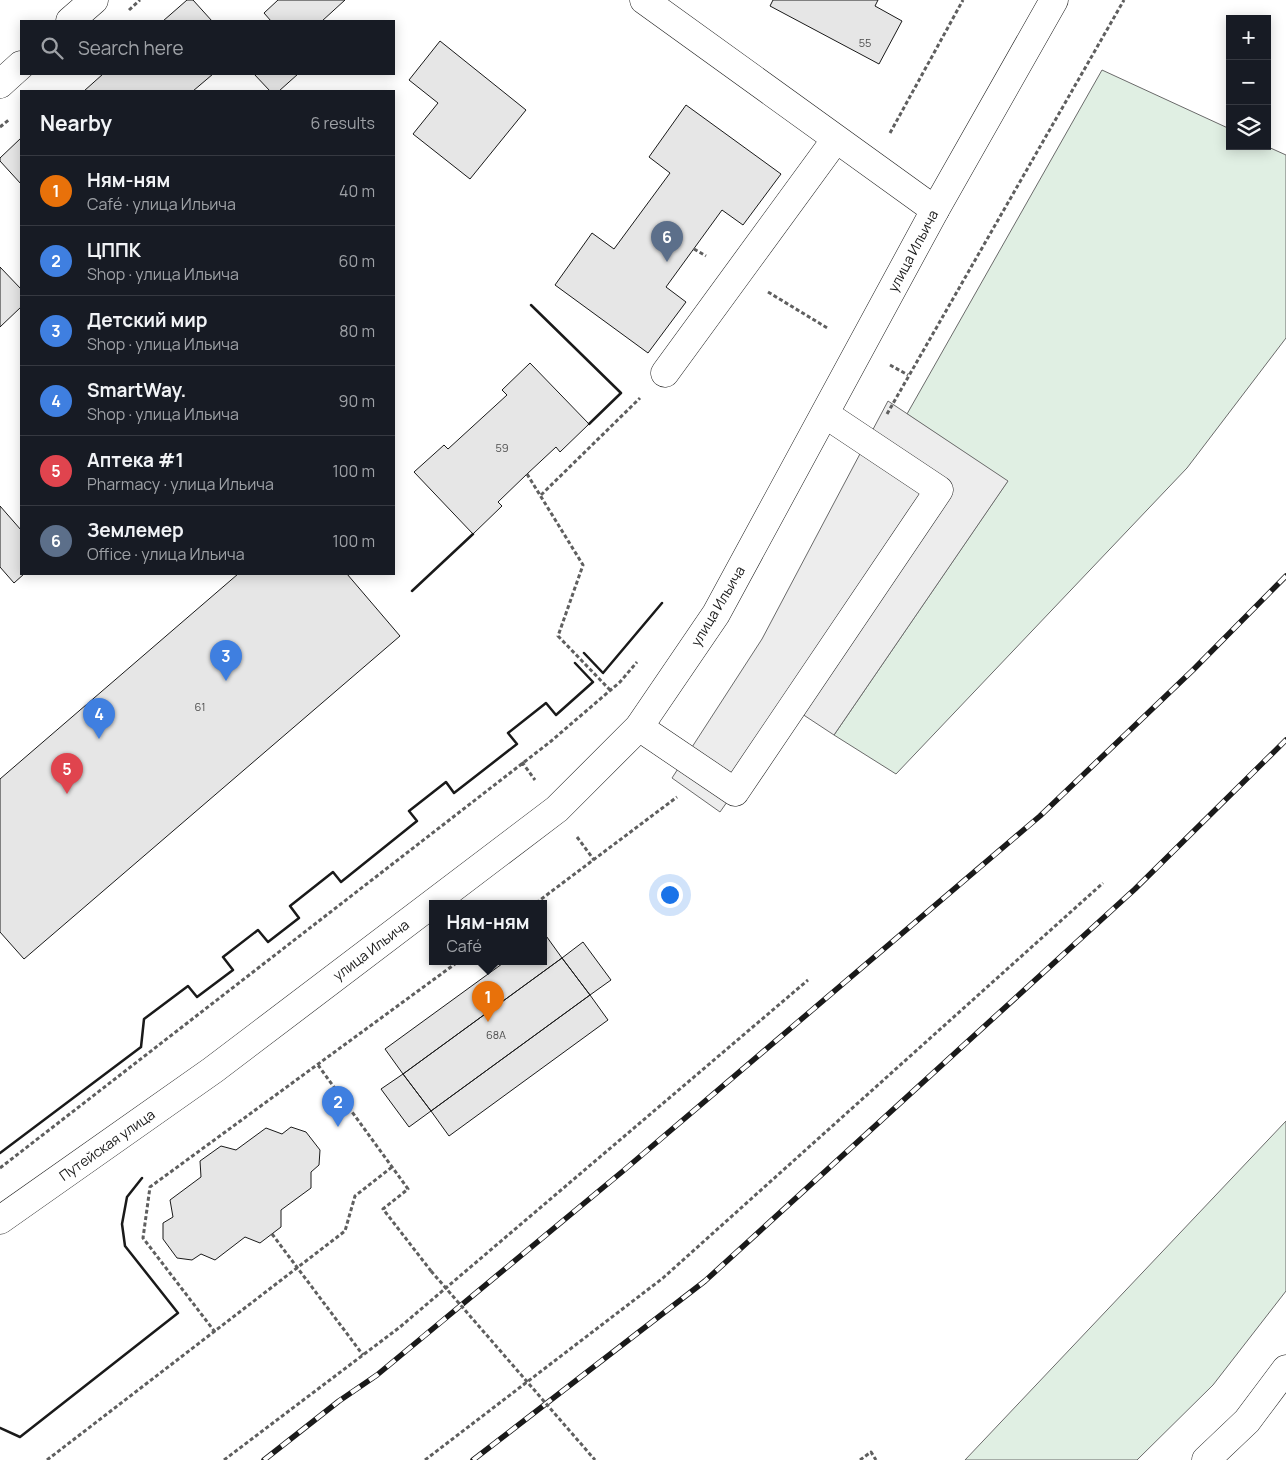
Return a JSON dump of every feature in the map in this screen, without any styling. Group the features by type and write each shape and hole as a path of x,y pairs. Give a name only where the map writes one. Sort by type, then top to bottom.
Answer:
{"main road":[{"path":"71,20 94,0"},
{"path":"644,0 935,210"},
{"name":"улица Ильича","path":"437,900 556,810 639,727 716,614 935,210 1054,0"},
{"path":"0,84 20,66"},
{"path":"665,374 836,139"},
{"path":"639,727 735,792 939,490 825,414"},
{"name":"улица Ильича","path":"213,1070 429,906"},
{"name":"Путейская улица","path":"0,1220 213,1070"},
{"path":"1206,1460 1247,1421 1286,1369"}],"path":[{"path":"872,165 963,0"},
{"path":"870,445 908,375 1124,0"},
{"path":"694,249 908,375"},
{"path":"824,337 828,328"},
{"path":"541,495 665,374"},
{"path":"527,474 583,566 558,636 610,690"},
{"path":"0,1168 550,742 620,682 639,658"},
{"path":"540,900 708,774"},
{"path":"425,1460 663,1278 1103,883"},
{"path":"215,1332 143,1238 150,1187 454,965"},
{"path":"224,1460 400,1327 808,980"},
{"path":"318,1064 408,1190 383,1209 431,1271 595,1460"},
{"path":"47,1460 345,1232 355,1196 392,1167"},
{"path":"272,1234 363,1355"},
{"path":"860,1460 871,1452 876,1460"}],"green space":[{"path":"1102,70 1226,127 1226,150 1271,150 1271,148 1286,155 1286,338 1187,468 896,774 834,735 1007,482 907,414"},
{"path":"1286,1121 1286,1291 1213,1385 1137,1460 965,1460"}],"shaded area":[{"path":"888,401 1008,481 834,735 793,708 720,812 672,778 762,639"}],"building":[{"path":"187,0 193,0 211,20 164,20"},
{"path":"278,0 345,0 323,20 270,20 264,13"},
{"path":"773,0 878,0 875,6 902,21 879,64 770,6"},
{"path":"440,41 526,110 470,179 413,134 438,103 409,80"},
{"path":"102,75 212,75 194,90 85,90"},
{"path":"255,75 297,75 280,90 269,90"},
{"path":"686,105 781,174 743,225 722,210 666,287 686,302 648,353 555,285 592,233 614,249 670,173 649,157"},
{"path":"20,139 20,183 0,161 0,158"},
{"path":"0,267 20,288 20,308 0,327"},
{"path":"530,363 589,424 560,452 556,447 527,474 498,502 502,506 473,534 414,472 444,445 448,449 507,395 502,390"},
{"path":"0,506 20,529 20,575 23,575 14,583 0,567"},
{"path":"237,575 348,575 400,636 24,959 0,932 0,779"},
{"path":"547,937 562,958 403,1074 385,1049 500,965 547,965"},
{"path":"583,942 611,980 590,995 562,958"},
{"path":"562,958 590,995 431,1111 403,1074"},
{"path":"590,995 608,1020 449,1136 431,1111"},
{"path":"403,1074 431,1111 409,1127 381,1089"},
{"path":"291,1127 306,1132 320,1150 319,1165 311,1172 311,1188 281,1210 281,1227 260,1243 245,1237 215,1260 201,1254 192,1260 177,1258 163,1239 163,1223 173,1217 170,1200 201,1177 200,1161 221,1146 236,1150 266,1128 282,1134"}],"railway":[{"path":"264,1460 339,1401 377,1375 623,1171 1040,816 1193,670 1286,576"},
{"path":"473,1460 705,1281 1135,889 1286,740"}],"wall":[{"path":"531,305 621,393 589,424"},
{"path":"412,591 473,534"},
{"path":"584,653 603,673 662,603"},
{"path":"0,1153 141,1047 144,1019 188,986 197,997 233,970 223,957 258,930 268,942 299,918 290,906 333,872 341,882 417,821 409,811 446,782 454,793 517,744 508,733 546,703 556,715 593,682 575,663"},
{"path":"0,1428 20,1437 178,1313 125,1246 122,1224 127,1197 142,1178"}],"place":[{"name":"Землемер","path":"667,262"},
{"name":"Детский мир","path":"226,681"},
{"name":"SmartWay.","path":"99,739"},
{"name":"Аптека #1","path":"67,794"},
{"name":"Ням-ням","path":"488,1022"},
{"name":"ЦППК","path":"338,1127"}]}
